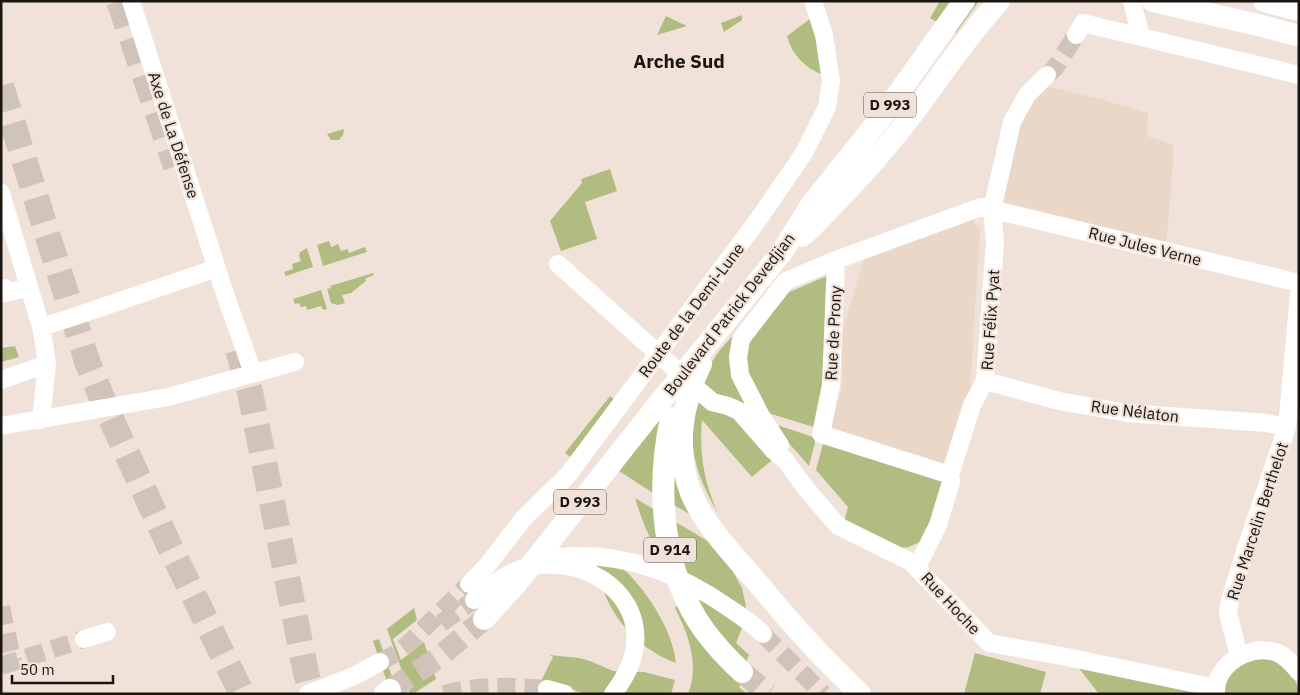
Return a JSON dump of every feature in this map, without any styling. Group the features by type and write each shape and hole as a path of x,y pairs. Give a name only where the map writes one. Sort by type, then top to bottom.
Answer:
{"main road":[{"name":"Boulevard Patrick Devedjian","path":"475,601 516,584 782,252 811,205 883,115 964,1"},
{"path":"782,252 812,227 876,159 930,92 982,19 999,1"},
{"path":"1153,1 1299,36"},
{"path":"1264,1 1299,10"},
{"path":"719,329 698,371 685,407 682,444 687,479 691,492 696,504 718,536 809,642 860,694"},
{"name":"D 914","path":"675,384 663,479 664,516 673,562 690,606 703,629 721,652 742,672"}],"street":[{"name":"Axe de La Défense","path":"131,1 253,374"},
{"name":"Route de la Demi-Lune","path":"475,601 486,568 524,518 568,475 760,218 804,153 827,107 831,81 824,35 812,1"},
{"path":"1132,1 1141,37"},
{"path":"1079,29 1141,37 1299,75"},
{"name":"Rue Félix Pyat","path":"917,567 938,525 951,482 950,475 972,405 985,381 995,241 992,210 1012,122 1027,95 1047,75"},
{"path":"1,193 13,288 41,326 43,337 47,364 41,420"},
{"path":"836,260 981,207 992,210"},
{"name":"Rue Jules Verne","path":"992,210 1299,283"},
{"name":"Rue Hoche","path":"782,458 780,445 740,375 738,357 742,339 786,281 836,260"},
{"name":"Rue de Prony","path":"836,260 831,385 821,434 950,475"},
{"name":"Rue Hoche","path":"558,264 712,402 739,411 782,458 838,526 911,562 989,643 1062,656 1216,691"},
{"path":"41,326 217,268"},
{"name":"Rue Marcelin Berthelot","path":"1239,656 1228,613 1230,600 1287,427 1299,295"},
{"path":"1,426 168,397 295,362"},
{"path":"1,380 47,364"},
{"name":"Rue Nélaton","path":"985,381 1059,401 1127,413 1267,423 1287,427"},
{"path":"475,601 497,582 515,571 542,560 557,561 602,556 648,566 669,574 716,598 762,634"},
{"path":"557,561 597,576 615,589 629,610 634,628 634,652 624,678 613,694"},
{"path":"84,639 108,632"},
{"path":"1216,691 1220,676 1228,664 1239,656 1256,650 1274,652 1291,661 1299,672"},
{"path":"308,694 354,676 380,662"},
{"path":"547,690 565,694"}],"shaded area":[{"path":"1045,86 1148,113 1147,136 1173,145 1166,243 997,200 1021,112"},
{"path":"973,218 980,230 970,390 947,466 827,431 842,388 843,330 864,258"}],"green space":[{"path":"940,1 979,1 956,33 930,18"},
{"path":"742,15 742,20 724,32 721,23"},
{"path":"666,16 687,26 657,35"},
{"path":"814,16 823,75 810,69 800,60 792,49 787,36"},
{"path":"344,129 343,135 339,140 331,140 327,134"},
{"path":"610,169 617,191 585,202 597,239 561,251 550,221 582,183 581,179"},
{"path":"329,241 331,247 338,244 341,251 348,249 349,253 365,247 367,252 323,266 317,245"},
{"path":"307,248 313,267 286,276 284,272 293,269 292,264 301,261 300,252"},
{"path":"373,273 374,275 365,279 366,281 351,293 342,295 345,303 338,305 331,303 327,289 331,288 330,286"},
{"path":"829,275 825,387 817,428 768,413 752,379 745,369 750,340 787,293"},
{"path":"321,290 327,309 323,310 321,306 307,310 306,306 301,307 299,303 295,304 293,299"},
{"path":"745,322 740,331 758,423 700,380 719,351"},
{"path":"15,346 19,357 1,362 1,348"},
{"path":"610,396 615,400 570,457 565,453"},
{"path":"699,402 707,409 731,414 772,460 752,477 702,420 701,444 704,468 709,490 718,513 704,486 695,460 693,432"},
{"path":"666,409 676,475 691,515 619,471"},
{"path":"771,423 816,438 809,466"},
{"path":"824,440 943,477 935,522 920,542 909,547 900,548 846,522 845,518 848,507 816,470"},
{"path":"635,498 711,543 733,572 742,588 746,606 744,623 736,643 749,655 746,662 755,670 739,687 747,694 688,694 693,672 693,660 688,639 675,608 690,589 665,563 655,548"},
{"path":"594,548 617,563 648,597 664,623 674,650 676,663 651,651 621,623 607,600 602,587"},
{"path":"414,608 417,620 393,639 401,660 424,642 436,679 410,694 387,629"},
{"path":"379,639 398,694 391,694 373,641"},
{"path":"975,653 1046,672 1040,694 964,694"},
{"path":"550,655 579,658 613,671 644,672 675,680 671,694 609,694 605,692 603,694 586,694 558,685 540,683 553,657"},
{"path":"1252,658 1276,660 1294,677 1298,694 1222,694 1230,671"},
{"path":"1078,667 1192,690 1196,694 1099,694"}],"tunnel":[{"path":"119,1 176,166"},
{"path":"1047,75 1055,68 1076,35"},
{"path":"1,86 87,361 107,410 169,545 242,694"},
{"path":"238,350 250,392 306,673 312,694"},
{"path":"380,662 407,645 469,584"},
{"path":"441,623 474,600"},
{"path":"1,607 13,662"},
{"path":"390,690 439,657 484,619"},
{"path":"763,634 823,694"},
{"path":"1,666 84,639"},
{"path":"742,672 768,694"},
{"path":"444,694 495,687 547,689"}],"district":[{"name":"Arche Sud","path":"679,61"}]}
